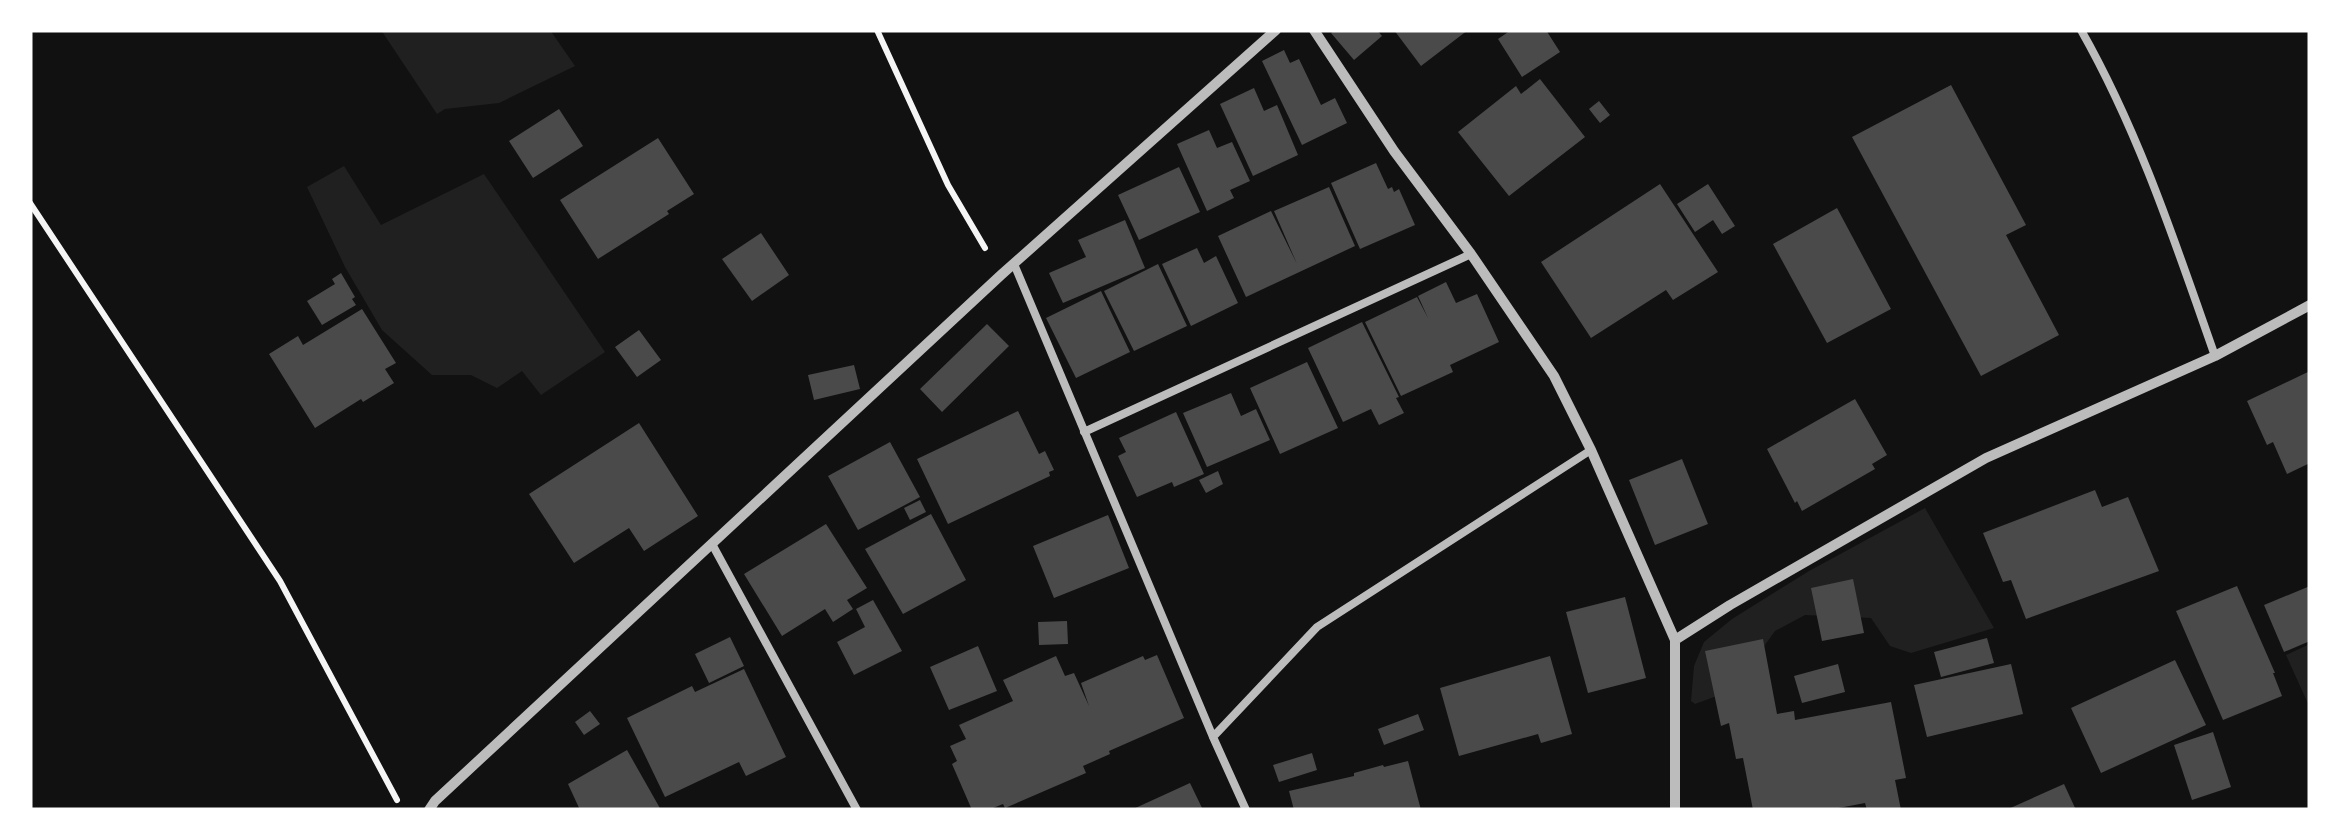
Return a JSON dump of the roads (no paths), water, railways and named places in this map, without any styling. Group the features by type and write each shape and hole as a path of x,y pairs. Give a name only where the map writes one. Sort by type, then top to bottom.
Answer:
{"street":[{"path":"428,810 1001,275 1276,30"},
{"path":"1314,30 1394,152 1472,254 1554,376 1590,450 1675,640 1675,810"},
{"path":"1675,640 1986,458 2215,356 2310,304"}],"lane":[{"path":"2081,30 2154,181 2215,356"},
{"path":"1084,432 1472,254"},
{"path":"1014,264 1246,810"},
{"path":"1213,737 1317,626 1590,450"},
{"path":"712,544 857,810"}]}
